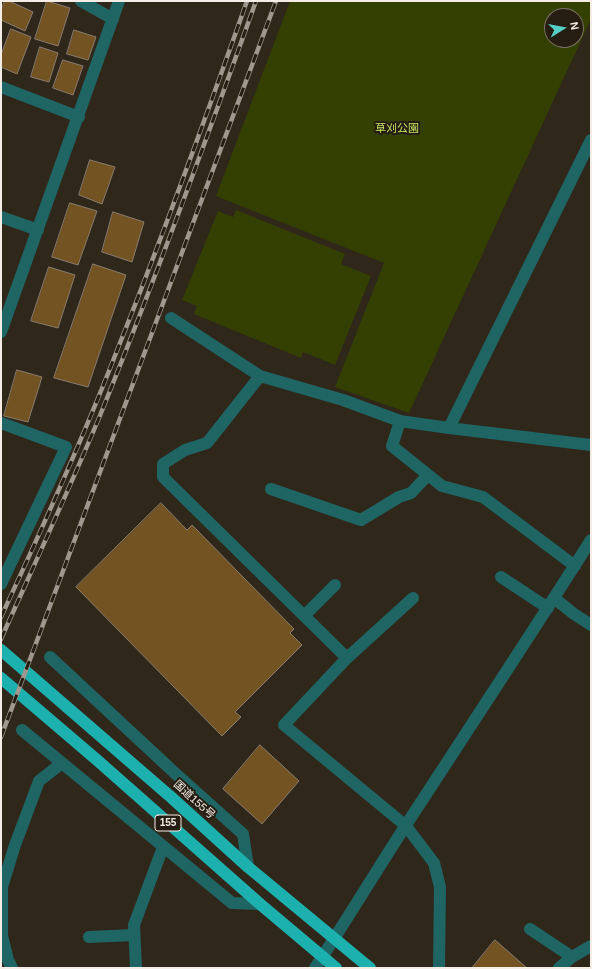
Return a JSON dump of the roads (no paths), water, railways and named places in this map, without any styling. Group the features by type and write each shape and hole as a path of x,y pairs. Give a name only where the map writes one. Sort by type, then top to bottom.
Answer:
{"highway":[{"name":"国道155号","path":"1,650 172,798 248,867 370,968"},
{"name":"155","path":"1,678 97,760 260,904 336,968"}],"street":[{"path":"81,1 113,19"},
{"path":"1,332 120,1"},
{"path":"1,87 78,117"},
{"path":"449,428 591,140"},
{"path":"1,217 38,230"},
{"path":"171,318 260,376 343,400 400,421 449,428 589,441"},
{"path":"260,376 207,443 184,450 163,464 163,477 305,615 347,658"},
{"path":"400,421 392,446 442,486 483,497 575,566"},
{"path":"1,423 66,447 1,584"},
{"path":"271,489 361,520 399,497 411,493 428,475"},
{"path":"314,968 335,939 406,826 591,540"},
{"path":"501,577 574,614 591,625"},
{"path":"305,615 335,584"},
{"path":"413,598 347,658 284,725 406,826 434,863 440,887 439,968"},
{"path":"50,657 177,775 244,834 248,867"},
{"path":"22,730 232,903 260,904"},
{"path":"12,968 8,960 2,936 2,887 15,845 39,781 62,763"},
{"path":"136,968 134,925 163,847"},
{"path":"530,929 572,957"},
{"path":"89,937 134,936"},
{"path":"559,968 572,957 591,946"}],"railway":[{"path":"1,617 62,484 105,382 168,218 247,1"},
{"path":"1,639 99,418 120,366 180,210 256,1"},
{"path":"1,737 276,1"}],"park label":[{"name":"草刈公園","path":"397,129"}]}
